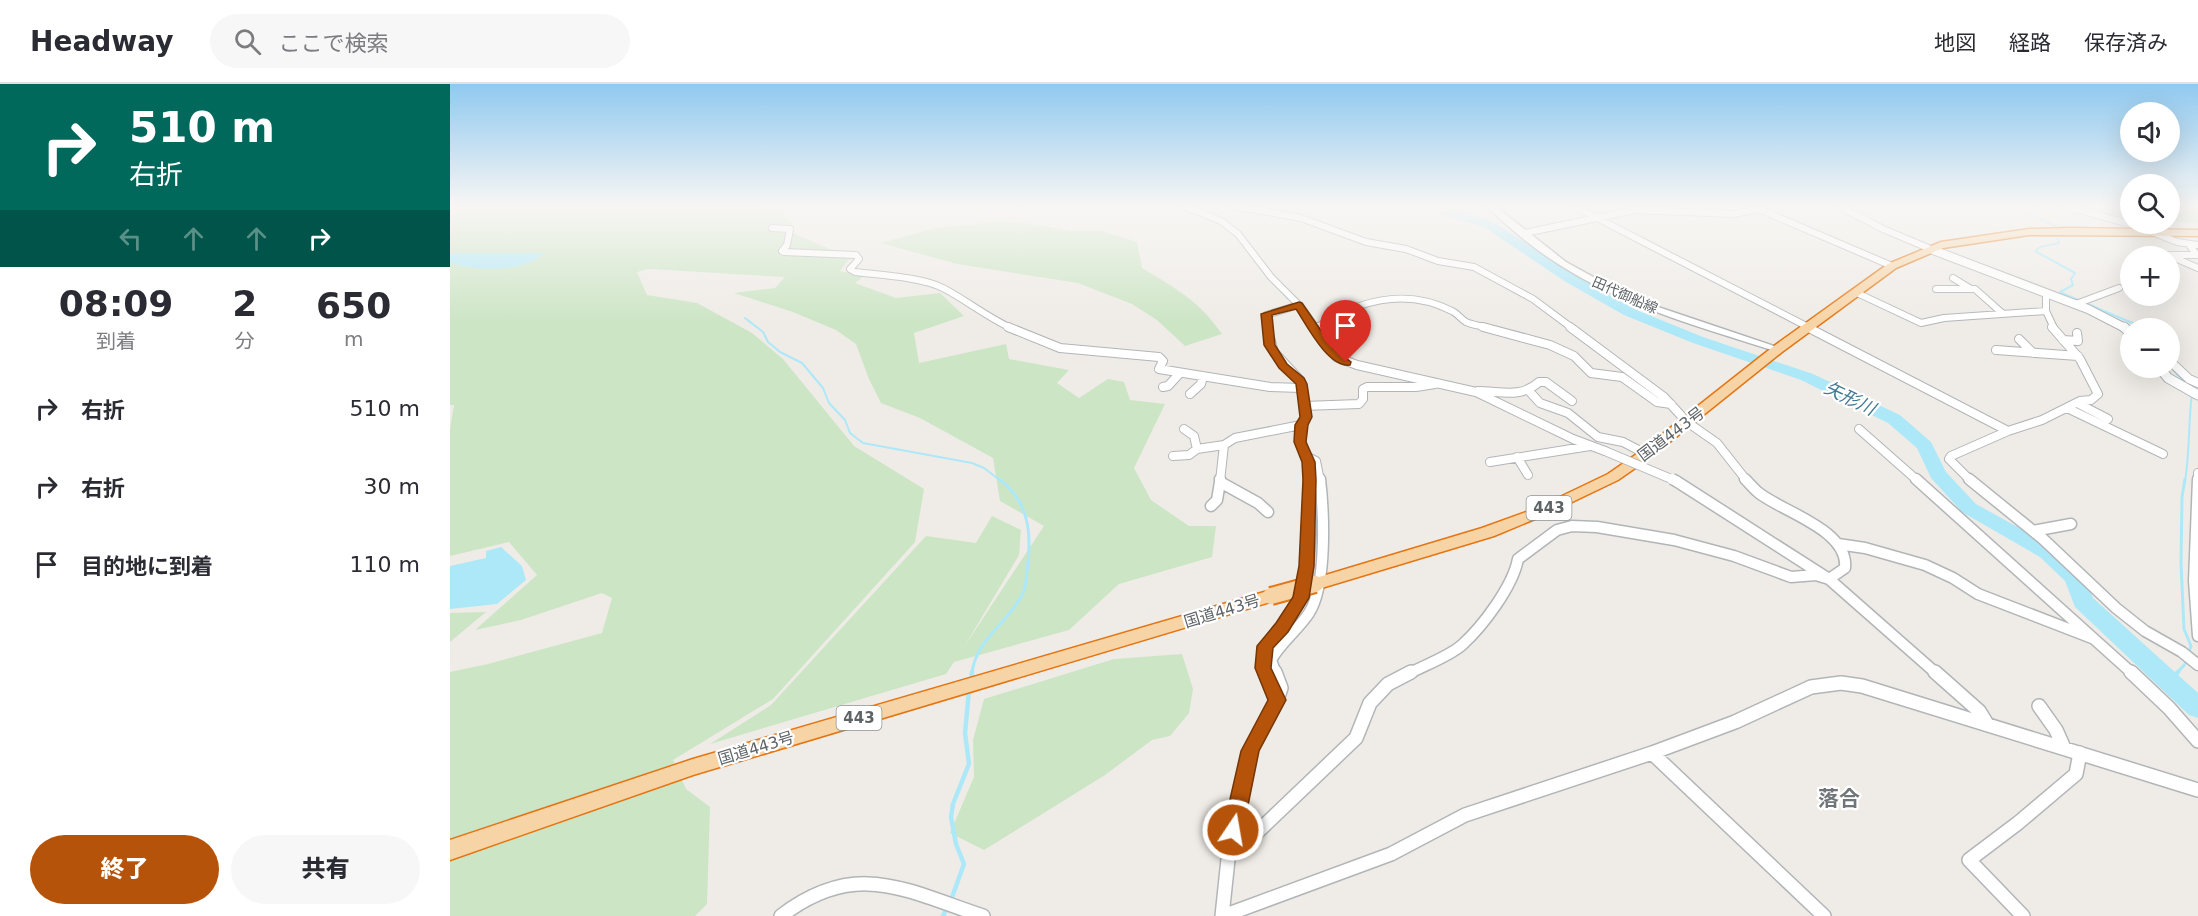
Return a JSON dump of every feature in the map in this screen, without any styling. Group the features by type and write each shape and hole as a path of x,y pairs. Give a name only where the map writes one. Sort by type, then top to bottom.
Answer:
{"highway":[{"name":"国道443号","path":"450,850 693,767 1488,532 1542,511 1612,477 1646,454 1778,349 1892,266 1933,250 1974,245"}],"main road":[{"name":"田代御船線","path":"1541,245 1587,279 1621,296 1778,349"}],"street":[{"path":"787,245 782,251 856,255 859,259 850,269 855,272 893,276 941,287 989,318 1044,344 1060,348 1159,357 1163,361 1159,369 1270,387 1301,388"},
{"path":"1245,245 1271,277 1299,305 1329,350 1346,362 1476,392 1530,392 1540,403 1568,413 1598,437 1623,442 1646,454"},
{"path":"1382,245 1406,249 1425,258 1482,270 1533,299 1605,351 1671,404 1687,422 1717,443 1759,494 1810,521 1838,544 1846,558 1845,568 1829,579"},
{"path":"1649,245 2008,431"},
{"path":"1843,245 1892,266"},
{"path":"1921,245 2076,304 2120,324"},
{"path":"2186,245 2198,245"},
{"path":"2190,246 2197,255 2168,255 2198,268"},
{"path":"1953,278 1971,289"},
{"path":"2076,304 2119,288"},
{"path":"1936,289 1975,289 2002,313"},
{"path":"1855,292 1921,323 1944,318 2046,311"},
{"path":"2046,293 2046,311 2051,325 2078,356 2098,394 2091,400 2077,403 2042,420 2008,431 1951,456 1949,459 1984,494 2033,531 2116,608 2145,631 2182,652 2198,665"},
{"path":"1316,328 1339,313 1387,298 1419,298 1453,311 1466,322 1550,345 1574,356 1591,374 1622,377 1657,402 1671,404"},
{"path":"1277,700 1263,668 1265,646 1282,627 1301,598 1307,566 1310,480 1306,456 1300,442 1301,425 1306,417 1300,380 1283,366 1269,345 1266,315 1299,305"},
{"path":"2063,340 2078,341 2077,333"},
{"path":"2019,339 2033,353"},
{"path":"1997,348 2078,356"},
{"path":"2180,369 2198,383"},
{"path":"1162,387 1168,386 1180,373"},
{"path":"1190,394 1201,384 1203,376"},
{"path":"2168,378 2198,395"},
{"path":"1530,392 1539,382 1546,382 1572,401"},
{"path":"1304,406 1359,404 1363,399 1364,388 1367,387 1416,387 1435,384"},
{"path":"1476,392 1590,446 1676,481 1829,579 1979,711 1987,724"},
{"path":"2077,403 2108,419"},
{"path":"2067,408 2163,454"},
{"path":"1173,456 1189,455 1197,449 1224,445 1235,438 1301,425"},
{"path":"1184,429 1194,436 1197,449"},
{"path":"1859,429 2097,640 2169,708 2198,741"},
{"path":"1211,506 1217,500 1221,482 1224,445"},
{"path":"1490,462 1590,446"},
{"path":"1306,456 1317,462 1321,494 1322,537 1313,607 1277,647 1271,660 1281,688 1250,751 1229,850 1222,916 1391,854 1465,815 1652,753 1735,722 1810,687 1841,683 1862,686 2198,790"},
{"path":"1517,457 1528,475"},
{"path":"2197,634 2194,581 2198,473"},
{"path":"1221,482 1231,490 1264,507 1268,512"},
{"path":"2033,531 2071,524"},
{"path":"1229,850 1248,841 1356,738 1370,703 1388,684 1461,646 1504,594 1515,574 1518,559 1557,530 1572,526 1622,530 1674,540 1734,556 1791,577 1816,575 1829,579"},
{"path":"1838,544 1865,548 1925,565 1953,578 1978,594 2097,640"},
{"path":"2039,706 2056,730 2064,748"},
{"path":"1652,753 1824,916"},
{"path":"2023,916 1969,860 2018,824 2076,774 2080,753"},
{"path":"781,916 791,908 825,890 855,882 883,885 983,916"}],"green space":[{"path":"450,245 820,245 850,258 840,271 864,276 855,283 896,298 940,293 964,316 914,333 919,363 1006,344 1009,359 1069,370 1057,383 1079,398 1108,379 1124,382 1130,400 1165,404 1134,468 1151,500 1189,526 1216,526 1212,557 1119,584 1069,630 954,662 946,674 710,744 771,705 926,536 976,543 992,516 1021,530 1019,555 964,647 1044,526 1000,501 993,458 920,418 881,403 856,344 836,330 793,312 734,293 775,288 785,277 649,269 637,272 647,295 697,303 752,333 783,359 854,446 924,489 915,542 773,699 673,760 686,789 710,807 707,904 695,916 450,916 450,672 602,633 612,598 602,593 521,620 475,630 537,575 509,542 450,556 450,429 454,405 450,405"},
{"path":"888,245 1138,245 1142,268 1195,304 1222,334 1185,346 1157,320 1132,304 1078,283 957,264"},
{"path":"486,612 450,642 450,613"},
{"path":"1182,654 1193,689 1189,713 1170,736 1152,740 1105,775 984,850 950,833 974,777 973,740 984,699 1114,659"}],"water":[{"path":"544,253 525,264 486,269 450,263 450,254"},
{"path":"501,547 522,566 526,580 497,604 450,609 450,566 486,558 486,551"}],"waterway":[{"name":"矢形川","path":"1519,245 1571,279 1629,312 1698,340 1807,377 1894,419 1925,446 1938,474 1969,508 2047,552 2075,578 2083,602 2198,708"},
{"path":"2050,245 2040,247 2035,251 2075,273 2071,279 2073,285 2060,292 2121,318"},
{"path":"745,318 763,332 768,342 780,352 802,363 823,388 829,403 845,420 850,433 863,443 972,463 984,468 1001,481"},
{"path":"2180,377 2188,386"},
{"path":"2185,481 2192,394"},
{"path":"972,674 979,651 1017,604 1026,582 1029,558 1029,532 1026,520 1017,498 999,479"},
{"path":"2176,674 2185,664 2191,646 2184,629 2181,563 2182,497 2185,479"},
{"path":"971,681 972,672"},
{"path":"2170,681 2178,672"},
{"path":"951,900 964,864 956,844 951,817 953,804 969,764 965,733 969,690"},
{"path":"943,916 948,906"}],"district":[{"name":"落合","path":"1839,799"}],"route":[{"path":"1233,830 1250,751 1277,700 1263,668 1265,646 1282,627 1301,598 1307,566 1310,480 1308,462 1300,442 1301,425 1306,417 1302,384 1290,370 1283,366 1269,345 1266,315 1299,305 1329,350 1346,362"}]}
